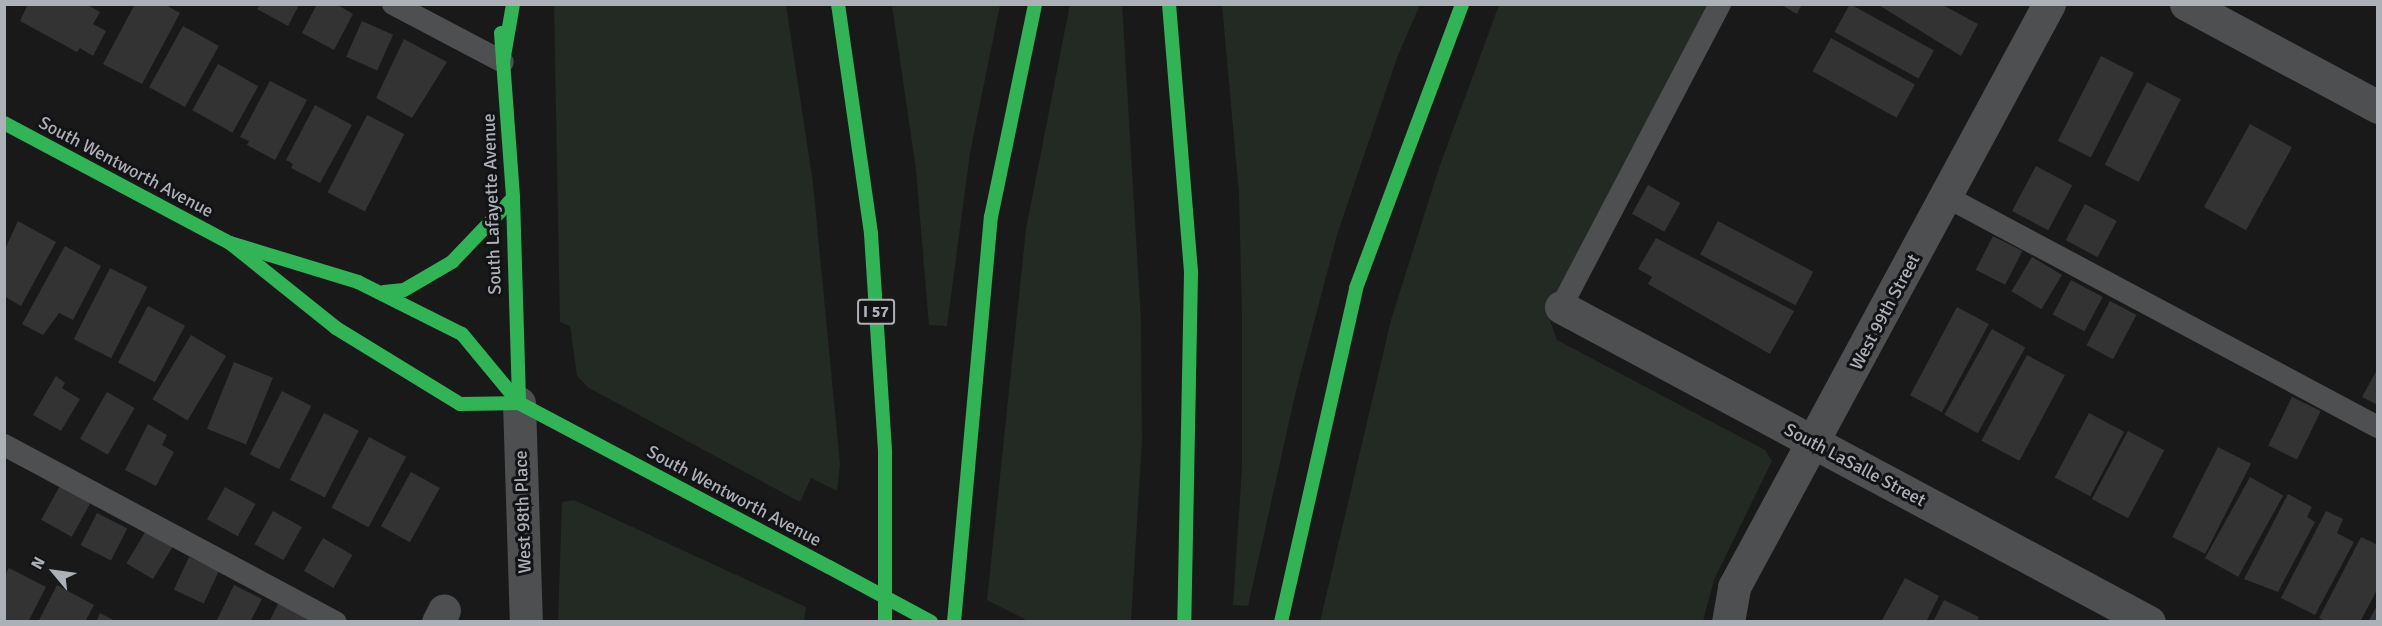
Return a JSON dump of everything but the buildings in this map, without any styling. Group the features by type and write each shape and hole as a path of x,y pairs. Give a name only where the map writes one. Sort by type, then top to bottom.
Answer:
{"main road":[{"name":"South Lafayette Avenue","path":"499,4 513,198 519,403"},
{"path":"503,62 513,4"},
{"name":"I 57","path":"838,4 871,234 885,452 885,621"},
{"path":"954,621 991,217 1035,4"},
{"path":"1169,4 1191,273 1184,621"},
{"path":"1281,621 1356,288 1462,4"},
{"name":"South Wentworth Avenue","path":"4,123 230,243 384,292 462,334 519,403 931,621"},
{"path":"384,292 404,290 452,262 513,198"},
{"name":"South Wentworth Avenue","path":"230,243 336,328 460,404 519,403"}],"street":[{"name":"West 99th Street","path":"1728,621 1734,587 1815,443 2049,4"},
{"path":"2186,4 2378,107"},
{"name":"South LaSalle Street","path":"1561,307 2149,621"},
{"name":"West 98th Place","path":"519,403 526,621"}],"lane":[{"path":"393,4 503,62"},
{"path":"1561,307 1720,4"},
{"path":"1947,196 2378,427"},
{"path":"4,446 336,621"}],"shaded area":[{"path":"1070,4 1122,5 1141,321 1142,440 1131,621 1028,621 987,600 1026,229"},
{"path":"554,5 786,5 813,183 840,464 837,491 811,478 800,502 589,388 577,376 570,326 560,322"},
{"path":"892,5 1000,5 970,153 947,326 929,325 916,170"},
{"path":"1222,5 1420,5 1398,55 1337,235 1296,391 1248,606 1233,605 1242,467 1242,317 1239,194"},
{"path":"1499,5 1711,5 1547,312 1557,340 1765,450 1772,461 1714,580 1703,621 1320,622 1391,320 1439,168"},
{"path":"574,500 806,607 804,621 558,621 562,502"}],"traffic: fast":[{"path":"503,62 513,4"},
{"path":"838,4 871,234 885,452 885,622"},
{"path":"954,622 991,217 1035,4"},
{"path":"1169,4 1191,273 1184,622"},
{"path":"1281,622 1356,288 1462,4"},
{"path":"501,33 513,198 519,403"},
{"path":"4,123 230,243 336,328 460,404 519,403"},
{"path":"384,292 404,290 452,262 513,198"},
{"path":"230,243 358,282 462,334 519,403 829,567"},
{"path":"829,567 931,622"}]}
